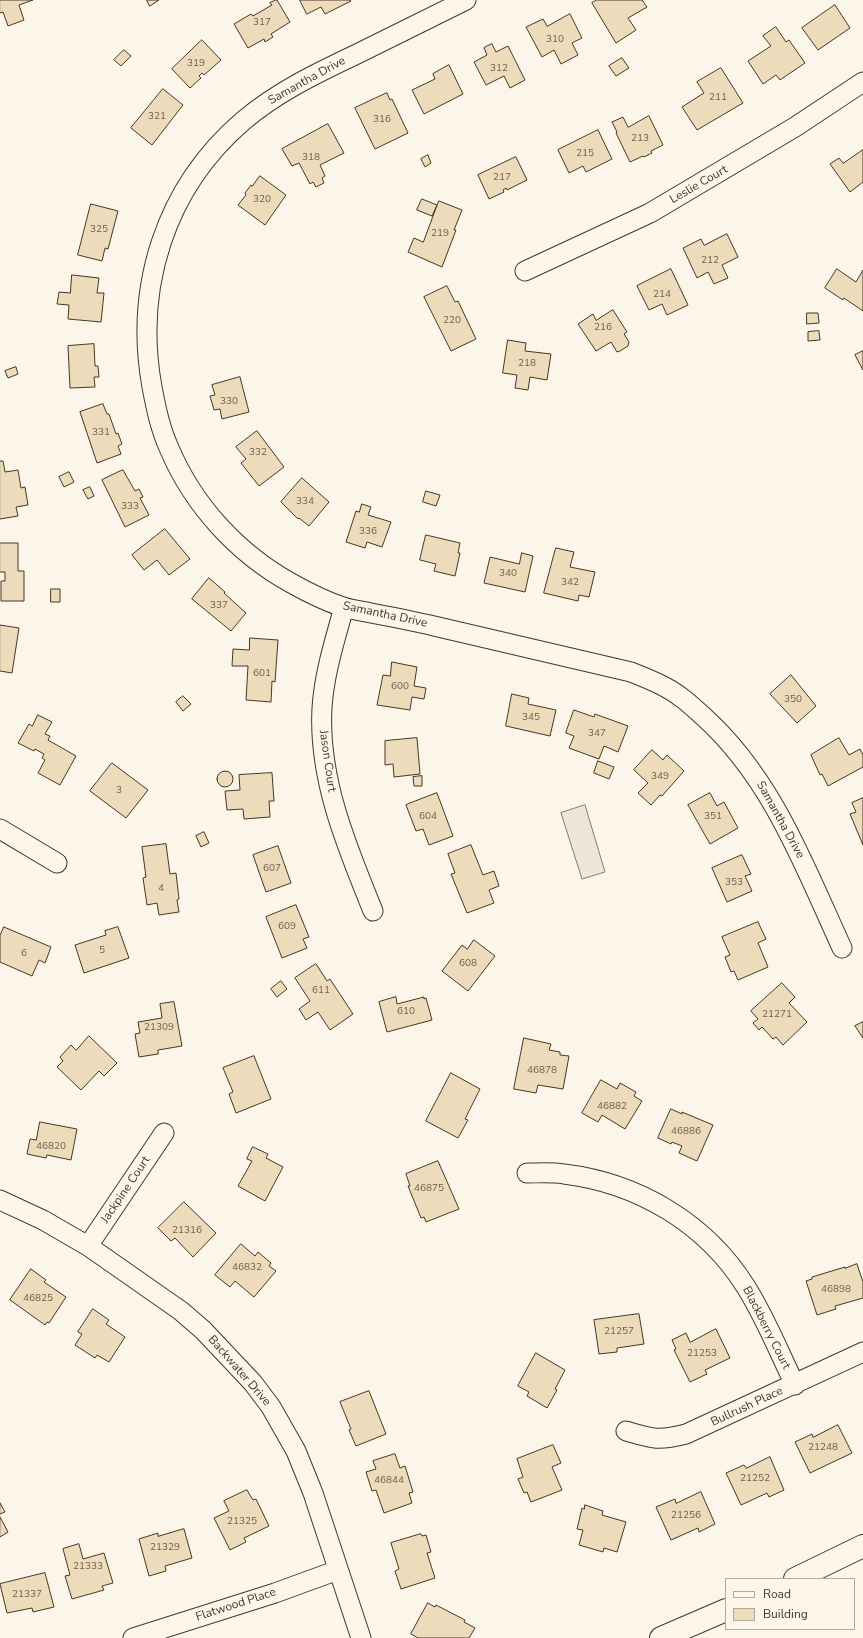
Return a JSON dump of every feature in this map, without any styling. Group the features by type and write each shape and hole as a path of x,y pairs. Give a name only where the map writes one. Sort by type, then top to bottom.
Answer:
{"street":[{"name":"Samantha Drive","path":"466,0 311,76 275,97 243,121 219,144 198,169 173,213 154,266 148,303 146,336 150,375 157,414 163,434 170,451 189,486 210,516 232,540 261,564 291,584 344,607 456,631 631,672 660,684 682,698 717,728 743,759 768,793 794,842 842,948"},
{"name":"Leslie Court","path":"526,271 650,213 795,127 863,82"},
{"name":"Jason Court","path":"344,607 328,669 322,708 322,744 333,804 373,911"},
{"path":"0,830 58,863"},
{"name":"Jackpine Court","path":"88,1246 164,1133"},
{"name":"Blackberry Court","path":"527,1173 562,1173 612,1184 644,1196 674,1213 701,1234 725,1258 745,1285 754,1300 795,1385"},
{"name":"Backwater Drive","path":"0,1200 43,1220 88,1246 181,1311 203,1330 253,1383 271,1406 296,1451 313,1494 361,1638"},
{"name":"Bullrush Place","path":"626,1431 650,1439 664,1439 686,1434 795,1385 863,1352"},
{"path":"797,1578 863,1546"},
{"name":"Flatwood Place","path":"133,1638 274,1593 338,1570"},
{"path":"661,1638 725,1610"}],"shaded area":[{"path":"585,805 605,872 582,879 561,813"}],"building":[{"path":"0,0 33,0 19,5 24,20 8,26 3,12 0,13"},
{"path":"147,0 159,0 150,6"},
{"path":"276,0 290,22 271,34 273,37 265,42 264,39 248,48 234,24 251,14 253,16 272,5 270,3"},
{"path":"300,0 351,1 325,14 321,7 307,14"},
{"path":"597,0 642,0 647,7 628,18 636,30 616,43 592,3"},
{"path":"835,5 850,28 818,50 802,28"},
{"path":"570,14 582,38 572,43 578,55 561,64 554,50 542,57 526,27 543,19 547,26"},
{"path":"776,27 786,42 789,40 805,63 780,80 776,75 763,84 748,61 771,46 763,36"},
{"path":"202,40 221,60 204,75 202,73 199,76 201,78 190,88 172,69"},
{"path":"492,44 496,52 508,46 525,80 510,88 504,76 486,85 474,62 487,55 484,48"},
{"path":"124,50 131,56 121,66 114,60"},
{"path":"622,58 629,68 616,76 609,66"},
{"path":"449,65 463,94 424,114 412,90 435,79 433,74"},
{"path":"721,68 743,103 697,130 682,107 704,93 697,82"},
{"path":"163,89 183,105 152,145 131,128"},
{"path":"387,93 390,100 392,99 408,133 375,149 355,108"},
{"path":"649,116 663,145 651,151 652,153 630,162 612,122 623,117 628,127"},
{"path":"328,124 344,153 320,165 325,176 322,178 324,183 316,187 313,182 310,184 299,163 292,166 282,149"},
{"path":"598,130 612,159 586,172 583,166 569,173 558,150"},
{"path":"863,150 863,182 850,192 830,164 839,158 843,163"},
{"path":"428,155 431,163 425,167 421,159"},
{"path":"516,157 527,180 507,190 506,188 503,190 504,192 489,199 478,175"},
{"path":"260,176 286,195 265,225 238,205 246,195 245,193 251,185 252,186"},
{"path":"422,199 437,205 432,216 417,210"},
{"path":"439,201 462,210 442,267 408,252 414,238 423,242"},
{"path":"91,204 118,211 108,249 105,248 102,261 78,255"},
{"path":"727,234 738,257 722,265 728,278 714,284 708,272 697,278 683,248 701,239 704,245"},
{"path":"671,269 688,305 667,315 662,304 649,310 637,286"},
{"path":"837,269 856,282 863,270 863,311 844,298 843,300 825,288"},
{"path":"72,275 99,278 97,293 104,293 101,322 68,319 69,305 57,304 59,292 70,293"},
{"path":"447,286 455,302 458,301 476,339 451,351 424,297"},
{"path":"613,310 627,332 624,334 629,342 628,346 617,352 611,342 596,351 578,324 593,314 596,320"},
{"path":"807,313 818,313 819,323 807,324"},
{"path":"819,331 820,340 808,341 808,332"},
{"path":"508,340 526,343 525,351 551,354 547,380 530,377 528,390 515,388 517,375 503,373"},
{"path":"94,344 95,366 98,366 99,377 94,377 95,387 70,388 68,346"},
{"path":"863,351 863,370 855,355"},
{"path":"16,367 18,374 8,378 5,371"},
{"path":"240,377 249,412 222,419 220,409 214,410 210,396 215,395 212,385"},
{"path":"103,404 122,444 118,446 121,454 97,463 80,412"},
{"path":"257,431 284,467 259,486 241,463 246,459 236,447"},
{"path":"0,461 3,461 5,472 18,470 21,488 25,487 28,505 16,507 18,516 0,519"},
{"path":"123,470 135,491 139,489 143,497 140,498 149,515 125,527 102,480"},
{"path":"69,472 74,482 64,487 59,477"},
{"path":"302,478 329,502 309,526 299,518 298,519 281,502"},
{"path":"90,487 94,496 88,499 83,490"},
{"path":"426,491 440,495 436,506 423,502"},
{"path":"362,504 371,507 368,515 391,522 382,547 367,542 365,548 346,542 356,511 359,512"},
{"path":"165,529 190,559 169,575 157,560 144,570 132,555"},
{"path":"426,535 460,543 458,553 460,553 455,576 434,571 436,564 420,560"},
{"path":"0,543 18,543 18,571 24,571 24,601 1,601 1,581 5,581 5,572 0,572"},
{"path":"556,548 574,552 570,567 595,572 589,597 579,595 578,601 544,593"},
{"path":"522,553 533,556 525,592 484,583 490,557 519,564"},
{"path":"209,578 246,613 231,631 192,599"},
{"path":"51,589 60,589 60,602 51,602"},
{"path":"0,625 19,628 12,673 0,671"},
{"path":"250,638 278,640 275,682 272,681 271,702 246,700 248,666 232,666 233,649 249,650"},
{"path":"392,662 417,667 414,686 426,688 424,699 412,697 410,710 377,705 383,675 390,676"},
{"path":"791,675 816,706 797,723 770,694"},
{"path":"512,694 529,698 528,704 556,710 550,736 506,726"},
{"path":"183,696 191,704 183,711 176,702"},
{"path":"574,710 594,717 595,714 628,726 618,752 604,746 599,759 569,748 574,736 566,733"},
{"path":"38,715 52,722 45,734 50,736 48,740 76,756 60,785 38,773 45,760 42,758 44,754 18,743 29,724 32,726"},
{"path":"417,738 420,774 394,777 393,764 385,765 385,741"},
{"path":"839,738 849,755 860,749 863,755 863,767 828,786 822,774 820,775 811,755"},
{"path":"652,750 663,760 667,755 684,771 662,796 660,795 651,805 638,793 648,783 634,770"},
{"path":"598,761 614,767 609,779 594,773"},
{"path":"112,763 148,790 126,818 90,791"},
{"path":"225,771 231,773 233,779 231,785 225,787 219,785 217,779 219,773"},
{"path":"272,773 274,801 269,801 270,817 244,819 243,809 227,810 225,791 240,790 239,775"},
{"path":"422,776 422,786 414,786 413,777"},
{"path":"437,793 453,836 429,845 423,829 416,831 406,805"},
{"path":"710,793 717,806 724,802 738,828 710,844 688,805"},
{"path":"863,798 863,845 850,814 856,812 852,803"},
{"path":"204,832 209,843 201,847 196,836"},
{"path":"166,844 170,874 176,873 179,912 159,915 157,903 147,905 143,878 146,877 142,847"},
{"path":"471,845 483,875 494,871 499,886 489,890 494,903 467,913 451,874 455,873 448,854"},
{"path":"278,846 291,883 266,892 253,855"},
{"path":"742,855 751,874 745,876 752,891 727,902 712,868"},
{"path":"296,905 309,937 303,939 307,948 282,958 266,917"},
{"path":"758,922 766,939 758,943 768,967 738,980 734,971 731,972 725,957 730,955 722,937"},
{"path":"4,927 51,947 45,963 39,960 32,976 0,962 0,936"},
{"path":"118,927 129,958 84,973 75,945 106,935 105,931"},
{"path":"474,940 495,956 468,991 442,971 462,945 467,949"},
{"path":"316,964 327,981 330,979 353,1014 330,1030 318,1012 306,1020 299,1009 310,1001 295,978"},
{"path":"281,981 287,989 277,997 271,989"},
{"path":"782,983 795,997 789,1003 807,1022 783,1045 776,1037 773,1039 762,1027 759,1030 753,1023 758,1019 751,1011"},
{"path":"396,997 397,1004 424,997 424,999 426,998 432,1020 387,1032 379,1002"},
{"path":"174,1002 182,1046 158,1050 158,1054 139,1057 135,1034 140,1033 138,1022 162,1018 160,1004"},
{"path":"863,1022 863,1038 855,1026"},
{"path":"89,1036 117,1063 104,1076 99,1071 81,1090 57,1067 63,1061 60,1057 71,1045 76,1050"},
{"path":"524,1038 551,1044 549,1050 560,1052 560,1055 569,1056 563,1089 538,1085 536,1093 514,1089"},
{"path":"254,1056 271,1099 236,1113 229,1094 233,1092 223,1068"},
{"path":"451,1073 480,1089 465,1119 468,1120 458,1138 426,1121"},
{"path":"601,1080 617,1089 620,1083 636,1092 634,1096 642,1101 625,1129 602,1115 598,1122 582,1113"},
{"path":"671,1109 713,1125 697,1161 679,1153 682,1146 672,1142 671,1144 658,1138"},
{"path":"40,1122 77,1129 71,1160 47,1155 46,1158 27,1154 30,1139 36,1140"},
{"path":"253,1147 268,1154 266,1158 283,1167 265,1201 238,1186 252,1161 247,1159"},
{"path":"438,1161 459,1209 426,1222 424,1217 421,1218 408,1186 410,1186 406,1174"},
{"path":"184,1202 216,1233 193,1257 175,1238 171,1241 158,1228"},
{"path":"241,1244 255,1256 258,1252 271,1263 269,1266 276,1271 254,1297 235,1281 230,1287 215,1275"},
{"path":"857,1264 863,1282 863,1298 835,1306 836,1309 817,1315 806,1281 812,1279 812,1277"},
{"path":"31,1269 46,1280 44,1282 66,1297 49,1323 47,1322 45,1325 10,1300"},
{"path":"93,1309 109,1320 106,1324 125,1337 109,1362 97,1355 95,1358 75,1345 82,1334 78,1332"},
{"path":"639,1314 644,1344 617,1348 617,1352 599,1354 594,1320"},
{"path":"716,1329 730,1358 705,1370 707,1374 690,1382 674,1350 676,1349 672,1340 686,1333 690,1342"},
{"path":"536,1353 565,1370 555,1389 557,1390 547,1408 527,1396 529,1392 518,1386"},
{"path":"369,1391 386,1434 356,1446 340,1402"},
{"path":"838,1425 852,1453 810,1473 795,1442 812,1434 813,1437"},
{"path":"553,1445 561,1463 552,1467 562,1490 531,1502 527,1492 524,1493 518,1479 523,1477 517,1459"},
{"path":"395,1454 400,1468 405,1466 413,1492 409,1493 412,1503 384,1513 376,1490 372,1491 366,1472 376,1469 373,1461"},
{"path":"770,1457 784,1490 769,1497 767,1493 741,1505 726,1473 744,1465 746,1468"},
{"path":"247,1490 253,1500 256,1499 269,1526 244,1538 246,1542 230,1550 214,1518 229,1511 224,1501"},
{"path":"701,1492 715,1524 699,1532 698,1528 671,1540 656,1507 675,1499 676,1503"},
{"path":"0,1503 5,1512 0,1514"},
{"path":"585,1505 603,1511 602,1515 626,1522 617,1552 604,1548 603,1552 579,1545 583,1530 577,1529 582,1508 584,1509"},
{"path":"0,1517 8,1532 0,1537"},
{"path":"184,1529 192,1558 165,1566 166,1571 149,1576 139,1539 158,1533 158,1536"},
{"path":"421,1534 422,1536 426,1535 431,1552 427,1553 435,1578 401,1589 395,1571 399,1569 391,1543"},
{"path":"79,1544 83,1559 104,1553 113,1583 102,1586 104,1590 72,1599 65,1576 70,1575 63,1549"},
{"path":"45,1573 54,1607 33,1612 32,1608 7,1613 0,1584"},
{"path":"428,1603 435,1607 436,1605 465,1620 464,1622 475,1628 469,1638 418,1638 411,1634"}]}
